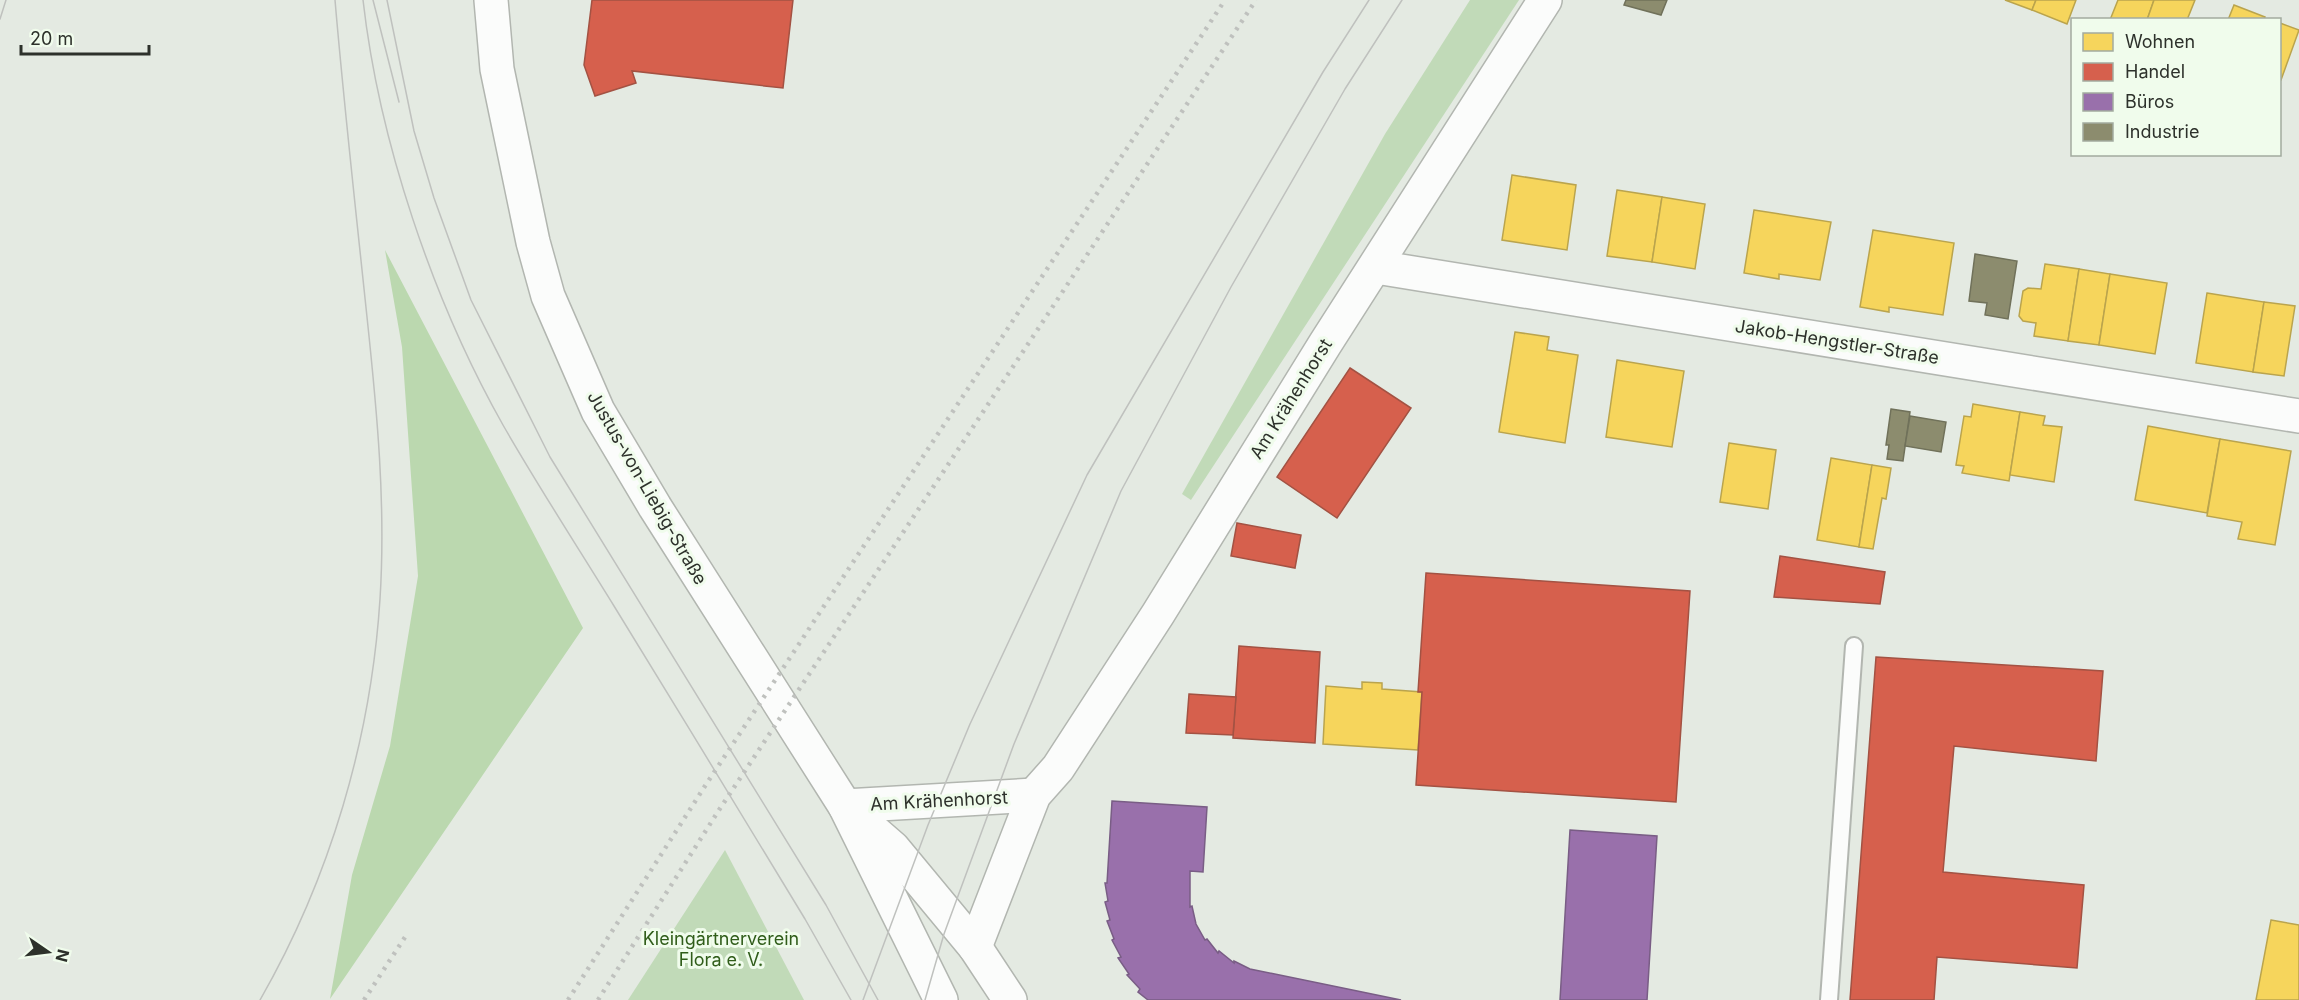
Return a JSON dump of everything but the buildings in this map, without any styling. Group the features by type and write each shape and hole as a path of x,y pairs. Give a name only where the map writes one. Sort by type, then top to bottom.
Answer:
{"street":[{"name":"Justus-von-Liebig-Straße","path":"491,0 497,69 533,242 548,296 598,411 655,507 845,806 941,1000"},
{"name":"Am Krähenhorst","path":"975,947 1034,795 1058,768 1152,624 1545,0"},
{"name":"Jakob-Hengstler-Straße","path":"1376,267 2299,416"},
{"name":"Am Krähenhorst","path":"845,806 1034,795"},
{"name":"Justus-von-Liebig-Straße","path":"845,806 893,848 975,947 1011,1000"}],"lane":[{"path":"1828,1000 1854,646"}],"green space":[{"path":"1470,0 1519,0 1191,500 1182,494 1385,134"},
{"path":"385,250 583,628 330,999 352,875 390,746 418,576 402,347"},
{"name":"Kleingärtnerverein Flora e. V.","path":"725,850 804,1000 628,1000"}],"tram line":[{"path":"0,19 6,0"},
{"path":"260,1000 307,906 343,806 357,755 367,704 380,599 382,528 377,423 335,0"},
{"path":"363,0 371,54 396,164 432,273 478,377 530,471 805,919 851,1000"},
{"path":"373,0 399,102"},
{"path":"387,0 414,131 434,198 471,300 550,457 826,905 878,1000"},
{"path":"863,1000 928,825 970,724 1087,475 1323,72 1369,0"},
{"path":"925,1000 944,934 1014,744 1121,491 1231,287 1345,89 1402,0"}],"railway":[{"path":"568,1000 705,786 1225,0"},
{"path":"598,1000 719,810 1256,0"},
{"path":"364,1000 407,934"}]}
